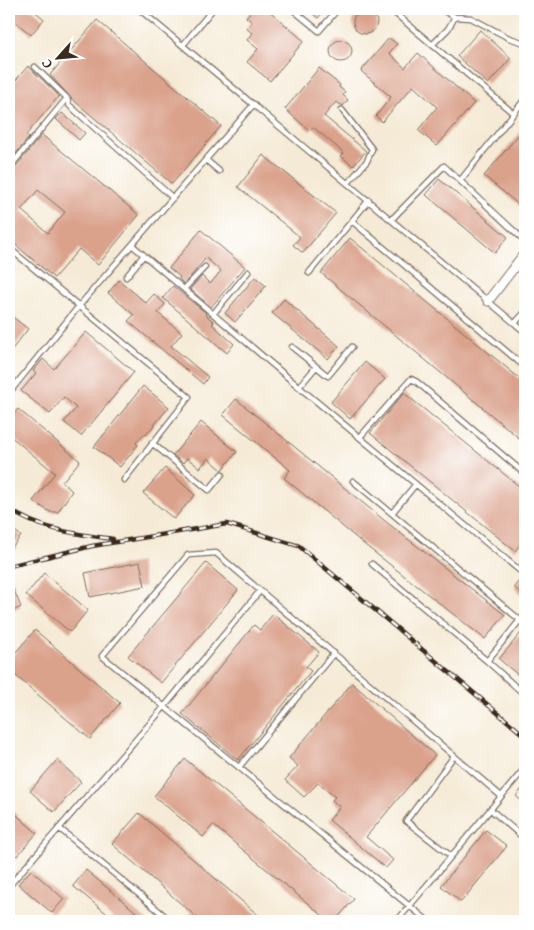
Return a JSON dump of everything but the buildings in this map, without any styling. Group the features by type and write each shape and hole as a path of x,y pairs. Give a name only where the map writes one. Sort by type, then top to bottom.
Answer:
{"street":[{"path":"488,300 525,254"}],"lane":[{"path":"139,9 525,332"},
{"path":"183,45 213,9"},
{"path":"292,9 319,31 338,9"},
{"path":"390,9 513,113"},
{"path":"440,9 455,17 471,18 509,38 525,44"},
{"path":"432,45 448,29 455,17"},
{"path":"35,67 67,98 69,105 173,198"},
{"path":"9,168 67,98"},
{"path":"460,181 525,99"},
{"path":"9,393 79,306 254,104"},
{"path":"342,110 372,149 367,161 348,183"},
{"path":"206,160 219,171"},
{"path":"392,220 444,166 525,241"},
{"path":"309,273 369,200"},
{"path":"352,221 525,367"},
{"path":"132,245 519,570 525,562"},
{"path":"9,248 189,397 124,480"},
{"path":"126,277 144,255"},
{"path":"184,289 205,267"},
{"path":"213,314 248,272"},
{"path":"515,324 525,312"},
{"path":"292,347 328,376 352,347"},
{"path":"299,387 316,367"},
{"path":"360,437 411,379 417,382 525,474"},
{"path":"152,443 209,490 222,474"},
{"path":"352,481 525,624"},
{"path":"392,513 416,484"},
{"path":"428,921 102,656 188,555 216,553 501,796"},
{"path":"372,564 525,695"},
{"path":"9,886 165,706 260,591"},
{"path":"487,661 520,620"},
{"path":"239,766 334,654"},
{"path":"451,856 406,821 454,756"},
{"path":"397,921 525,768"},
{"path":"490,809 525,839"},
{"path":"59,828 171,921"}],"railway":[{"path":"9,509 33,522 59,530 113,539"},
{"path":"9,566 92,546 227,524 299,546 525,736"}]}
